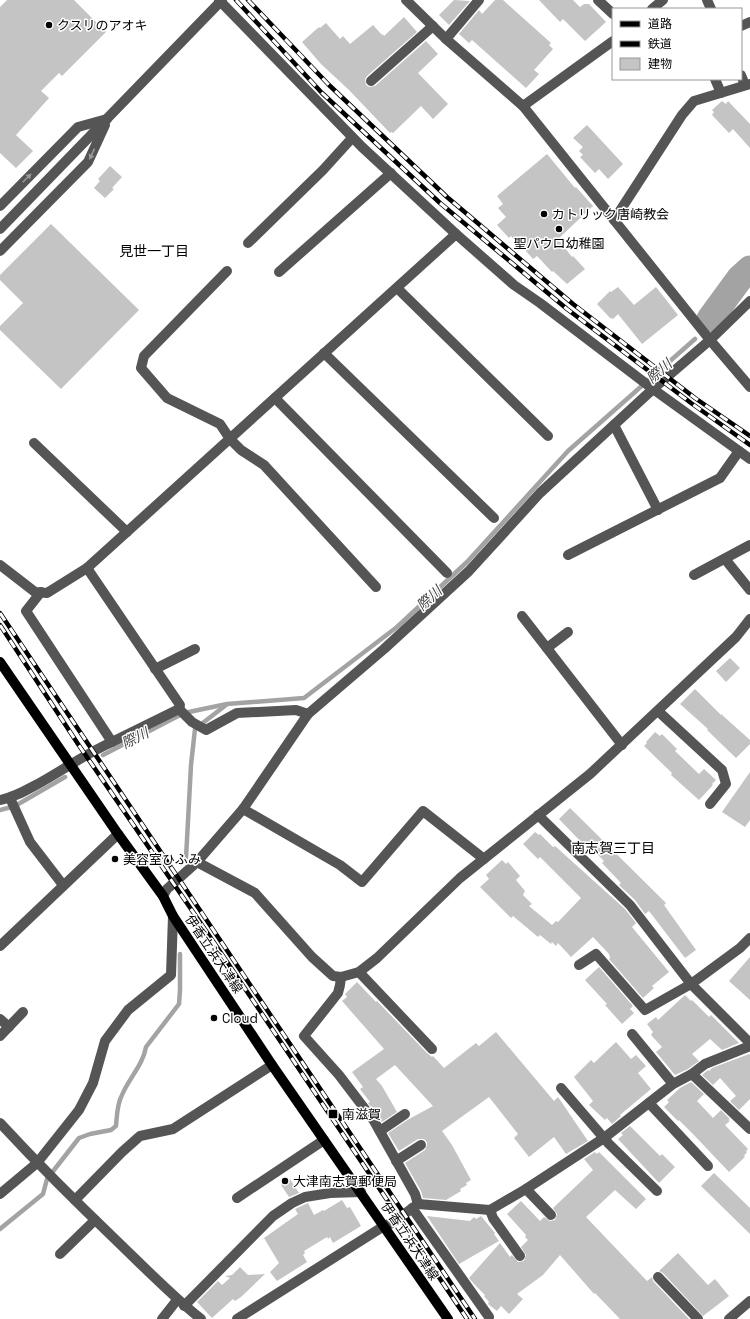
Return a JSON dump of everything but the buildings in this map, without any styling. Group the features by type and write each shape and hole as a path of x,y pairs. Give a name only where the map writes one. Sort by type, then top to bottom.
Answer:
{"main road":[{"name":"伊香立浜大津線","path":"0,662 118,834 163,896 173,916 272,1065 448,1319"}],"street":[{"path":"0,229 220,0 352,138 456,234 514,284 652,388 750,459"},
{"path":"406,0 446,39 523,106 710,340 750,387"},
{"path":"446,39 479,0"},
{"path":"598,0 612,13"},
{"path":"653,8 663,0"},
{"path":"371,81 433,26"},
{"path":"523,106 612,42"},
{"path":"715,80 721,93"},
{"path":"614,220 682,115 694,101 748,84"},
{"path":"0,206 78,127 108,118"},
{"path":"0,251 88,162 108,118"},
{"path":"248,243 323,170 352,138"},
{"path":"279,272 391,173"},
{"path":"0,565 35,592 47,593 87,568 456,234"},
{"path":"227,271 144,356 141,368 167,398 220,424 230,439 241,450 264,465 376,587"},
{"path":"397,288 548,436"},
{"path":"163,896 167,889 197,862 243,809 308,714 384,649 469,570 540,493 652,388 710,340 750,301"},
{"path":"324,353 494,518"},
{"path":"275,398 447,573"},
{"path":"614,425 658,510"},
{"path":"34,443 127,532"},
{"path":"568,555 720,478 739,450"},
{"path":"694,575 750,545"},
{"path":"725,559 750,590"},
{"path":"87,568 180,706 179,709 191,721 206,730 237,713 296,710 308,714"},
{"path":"41,592 26,611 112,742"},
{"path":"522,616 622,745"},
{"path":"197,862 255,893 312,957 333,976 341,977 359,972 377,958 460,878 590,774 736,637 750,619"},
{"path":"547,648 568,632"},
{"path":"155,669 196,649"},
{"path":"64,885 30,842 18,816 7,799 58,773 101,747 179,709"},
{"path":"658,711 722,770 726,784 710,804"},
{"path":"243,809 340,866 362,882 423,811 484,859"},
{"path":"237,1319 384,1226 392,1223 415,1206 490,1210 526,1189 604,1138 673,1084 692,1074 705,1064 750,1044 691,984 630,905 538,815"},
{"path":"0,946 118,834"},
{"path":"0,1194 40,1166 79,1110 93,1084 105,1041 128,1010 171,975 173,916"},
{"path":"579,965 596,954 645,1010 691,984 740,948 750,938"},
{"path":"359,972 432,1049"},
{"path":"341,977 338,993 304,1036 339,1075 374,1121 416,1194 415,1206 489,1317"},
{"path":"0,1036 23,1012"},
{"path":"0,1019 9,1027"},
{"path":"632,1034 673,1084"},
{"path":"75,1200 122,1152 140,1136 172,1129 272,1065"},
{"path":"692,1074 750,1129"},
{"path":"561,1088 604,1138 657,1191"},
{"path":"649,1103 708,1166"},
{"path":"380,1131 404,1114"},
{"path":"0,1123 40,1166 181,1303 201,1319"},
{"path":"237,1198 324,1140"},
{"path":"396,1161 421,1144"},
{"path":"526,1189 551,1215"},
{"path":"162,1319 273,1216 305,1197 330,1193 361,1192"},
{"path":"490,1210 493,1218 520,1256"},
{"path":"60,1254 96,1220"},
{"path":"658,1277 698,1319"},
{"path":"733,1318 750,1301"}],"waterway":[{"name":"際川","path":"710,319 740,278 750,269"},
{"name":"際川","path":"103,755 184,713 227,704 304,698 397,627 467,562 568,451 695,339"},
{"path":"186,858 191,765 195,729 226,705"},
{"name":"際川","path":"0,810 15,806 65,777"},
{"path":"0,1229 43,1194 47,1179 79,1138 90,1134 111,1130 116,1126 120,1098 139,1066 146,1047 179,1004 180,954"}],"railway":[{"path":"236,0 322,93 440,203 567,309 691,403 750,445"},
{"path":"248,0 329,85 447,197 573,304 695,398 750,436"},
{"path":"0,613 475,1319"},
{"path":"0,625 78,744 217,947 467,1319"}],"place":[{"name":"クスリのアオキ","path":"49,25"},
{"name":"カトリック唐崎教会","path":"544,214"},
{"name":"聖パウロ幼稚園","path":"559,229"},
{"name":"美容室ひふみ","path":"115,859"},
{"name":"Cloud","path":"214,1018"},
{"name":"南滋賀","path":"333,1114"},
{"name":"大津南志賀郵便局","path":"285,1181"}],"district":[{"name":"見世一丁目","path":"154,251"},
{"name":"南志賀三丁目","path":"613,848"}]}
